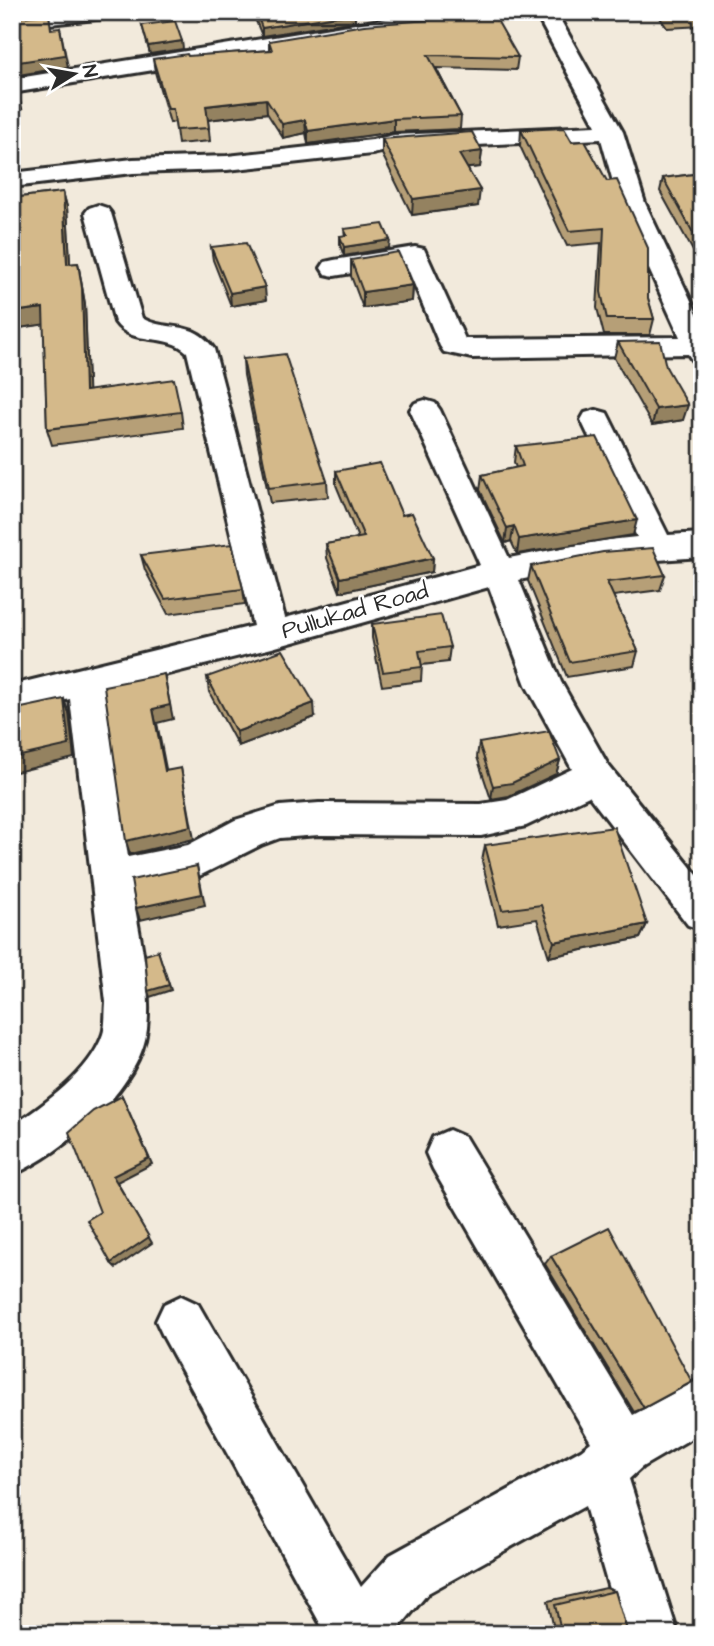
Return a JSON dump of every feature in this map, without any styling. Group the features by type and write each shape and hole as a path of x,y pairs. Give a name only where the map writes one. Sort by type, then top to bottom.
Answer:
{"street":[{"path":"12,22 105,12"},
{"path":"12,86 187,59 339,31 474,12"},
{"path":"334,268 415,255 454,346 496,349 698,340 632,203 611,132 545,12"},
{"path":"12,180 133,166 227,163 372,147 394,142 611,132"},
{"path":"98,213 129,322 137,328 177,333 191,338 200,349 272,635"},
{"path":"425,411 499,571 544,685 595,776 702,912"},
{"path":"596,420 657,545"},
{"name":"Pullukad Road","path":"12,699 272,635 499,571 657,545 702,545"},
{"path":"12,1152 47,1132 69,1113 110,1063 124,1038 127,1002 85,680"},
{"path":"111,877 195,861 248,832 280,822 319,819 481,820 512,815 595,776"},
{"path":"449,1153 612,1459 650,1634"},
{"path":"181,1321 357,1634"},
{"path":"363,1634 374,1614 409,1574 612,1459 702,1403"}],"building":[{"path":"256,12 354,12 355,13 262,28"},
{"path":"666,12 702,12 702,15 670,17"},
{"path":"49,14 51,29 60,28 65,55 12,63 12,18"},
{"path":"494,15 518,57 428,55 461,116 394,119 308,131 305,120 282,124 266,99 206,106 209,128 176,130 173,109 168,109 153,59 187,54 272,50 269,41 364,25"},
{"path":"175,21 182,41 148,46 142,25"},
{"path":"14,82 19,96 12,97"},
{"path":"12,97 14,133 12,133"},
{"path":"564,128 572,142 585,141 607,181 617,180 648,248 648,298 654,319 607,319 601,292 604,228 569,231 521,130"},
{"path":"472,132 482,151 459,154 480,190 413,199 382,139"},
{"path":"702,173 702,238 696,238 663,178"},
{"path":"63,192 67,264 78,263 82,288 85,391 174,379 181,412 47,429 43,308 12,312 12,198"},
{"path":"383,224 390,240 344,247 340,236 347,235 344,229"},
{"path":"246,243 265,287 230,293 211,247"},
{"path":"398,252 413,285 363,292 351,260"},
{"path":"660,341 666,367 688,405 656,409 618,342"},
{"path":"285,354 327,481 269,488 243,359"},
{"path":"597,437 637,520 519,539 514,526 507,528 482,475 523,466 516,446"},
{"path":"380,463 402,515 412,513 433,558 340,578 326,544 364,537 336,471"},
{"path":"232,544 243,589 165,599 141,555"},
{"path":"653,548 665,575 607,582 638,651 570,662 531,566 603,552"},
{"path":"441,615 450,647 419,651 422,667 383,672 372,624"},
{"path":"283,650 314,703 236,732 207,677"},
{"path":"164,674 170,705 153,709 165,771 181,768 191,826 126,841 104,686"},
{"path":"64,699 69,745 12,758 12,710"},
{"path":"549,731 560,760 512,783 493,786 479,743"},
{"path":"614,827 647,924 554,942 541,905 502,910 485,845"},
{"path":"197,866 202,894 136,908 131,880"},
{"path":"158,951 169,985 148,991 145,955"},
{"path":"122,1096 149,1158 113,1176 149,1237 111,1263 87,1220 100,1212 69,1132 93,1111"},
{"path":"609,1227 692,1382 644,1408 551,1256"},
{"path":"615,1591 628,1634 562,1634 555,1605"}]}
